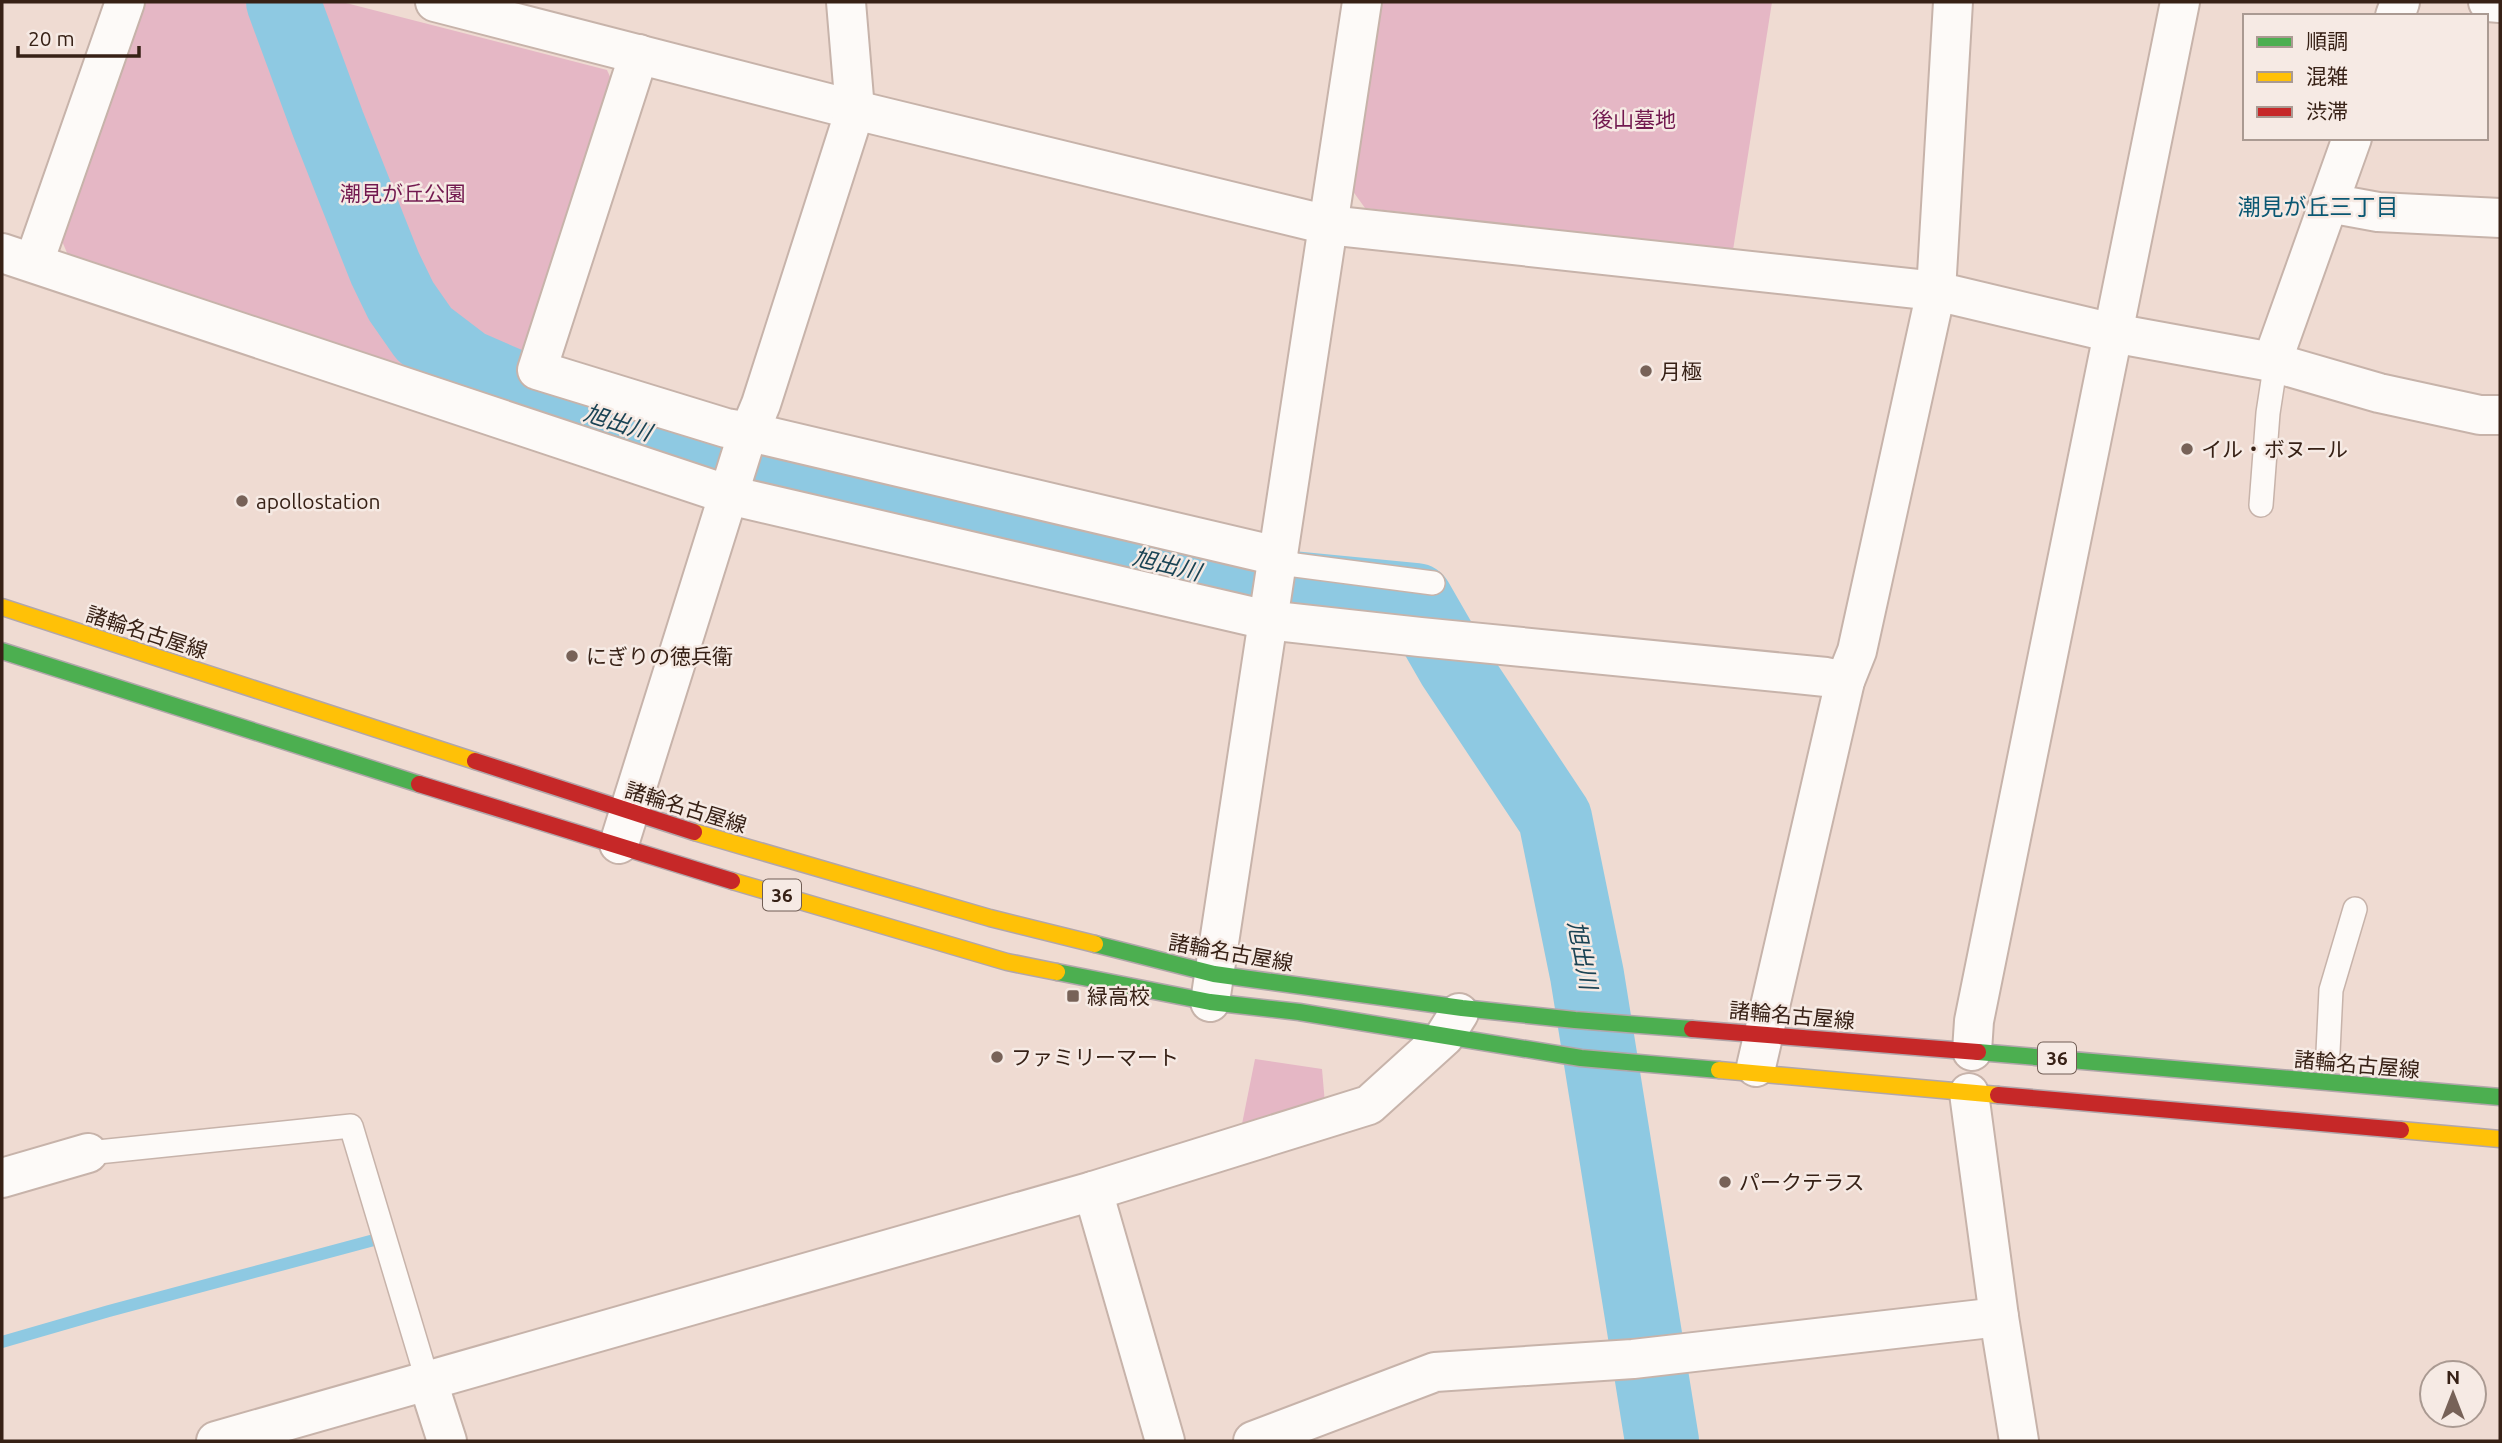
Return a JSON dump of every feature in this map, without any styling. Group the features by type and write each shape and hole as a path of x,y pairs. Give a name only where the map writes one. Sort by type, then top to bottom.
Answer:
{"main road":[{"name":"諸輪名古屋線","path":"2,607 624,829 1007,962 1453,1023 1581,1058 2500,1139"},
{"name":"諸輪名古屋線","path":"2,651 624,829 693,832 990,918 1212,988 1299,1012 1453,1023 1575,1020 1614,1022 2500,1097"}],"street":[{"path":"125,2 18,258 739,461 1273,587 1438,639 1845,681"},
{"path":"435,2 855,110 1328,225 1936,291 2113,332 2272,362 2379,393 2480,415 2500,415"},
{"path":"624,829 739,461 761,404 855,110 846,2"},
{"path":"1212,988 1362,2"},
{"path":"1754,1072 1845,681 1857,651 1936,291 1953,2"},
{"path":"1972,1051 1974,1021 2180,2"},
{"path":"2488,2 2500,2"},
{"path":"639,54 537,370 726,428 739,461"},
{"path":"2272,362 2351,140"},
{"path":"2329,203 2378,212 2500,218"},
{"path":"739,461 1273,587"},
{"path":"216,1441 1093,1191 1369,1105 1453,1023"},
{"path":"1969,1093 1999,1317 2019,1441"},
{"path":"2,1178 88,1153"},
{"path":"1093,1191 1165,1441"},
{"path":"1253,1441 1435,1372 1649,1357 1999,1317"},
{"path":"427,1379 447,1441"}],"lane":[{"path":"2261,505 2268,413 2274,374 2272,362"},
{"path":"1273,587 1295,565 1433,583"},
{"path":"2328,1052 2331,989 2355,909"},
{"path":"88,1153 351,1126 427,1379"}],"green space":[{"name":"潮見が丘公園","path":"144,2 342,2 607,70 616,90 512,407 70,260 62,241"},
{"name":"後山墓地","path":"1379,2 1772,2 1733,250 1365,208 1352,190"},
{"path":"1255,1059 1322,1069 1325,1104 1241,1129"}],"waterway":[{"name":"旭出川","path":"283,2 328,124 385,268 401,301 424,334 466,366 519,389 711,453 1250,584 1416,600 1454,666 1555,818 1587,975 1662,1441"},
{"path":"2,1342 374,1240"}],"traffic: fast":[{"path":"2,651 419,784"},
{"path":"1095,944 1214,974 1462,1008 1692,1029"},
{"path":"1057,972 1210,1002 1299,1012 1581,1058 1719,1070"},
{"path":"1978,1052 2500,1097"}],"traffic: slow":[{"path":"2,607 475,761"},
{"path":"694,832 990,918 1095,944"},
{"path":"732,881 1007,962 1057,972"},
{"path":"1719,1070 1998,1095"},
{"path":"2401,1130 2500,1139"}],"traffic: jam":[{"path":"475,761 694,832"},
{"path":"419,784 732,881"},
{"path":"1692,1029 1978,1052"},
{"path":"1998,1095 2401,1130"}],"place":[{"name":"月極","path":"1646,371"},
{"name":"イル・ボヌール","path":"2187,449"},
{"name":"apollostation","path":"242,501"},
{"name":"にぎりの徳兵衛","path":"572,656"},
{"name":"緑高校","path":"1073,996"},
{"name":"ファミリーマート","path":"997,1057"},
{"name":"パークテラス","path":"1725,1182"}],"district":[{"name":"潮見が丘三丁目","path":"2318,206"}]}
